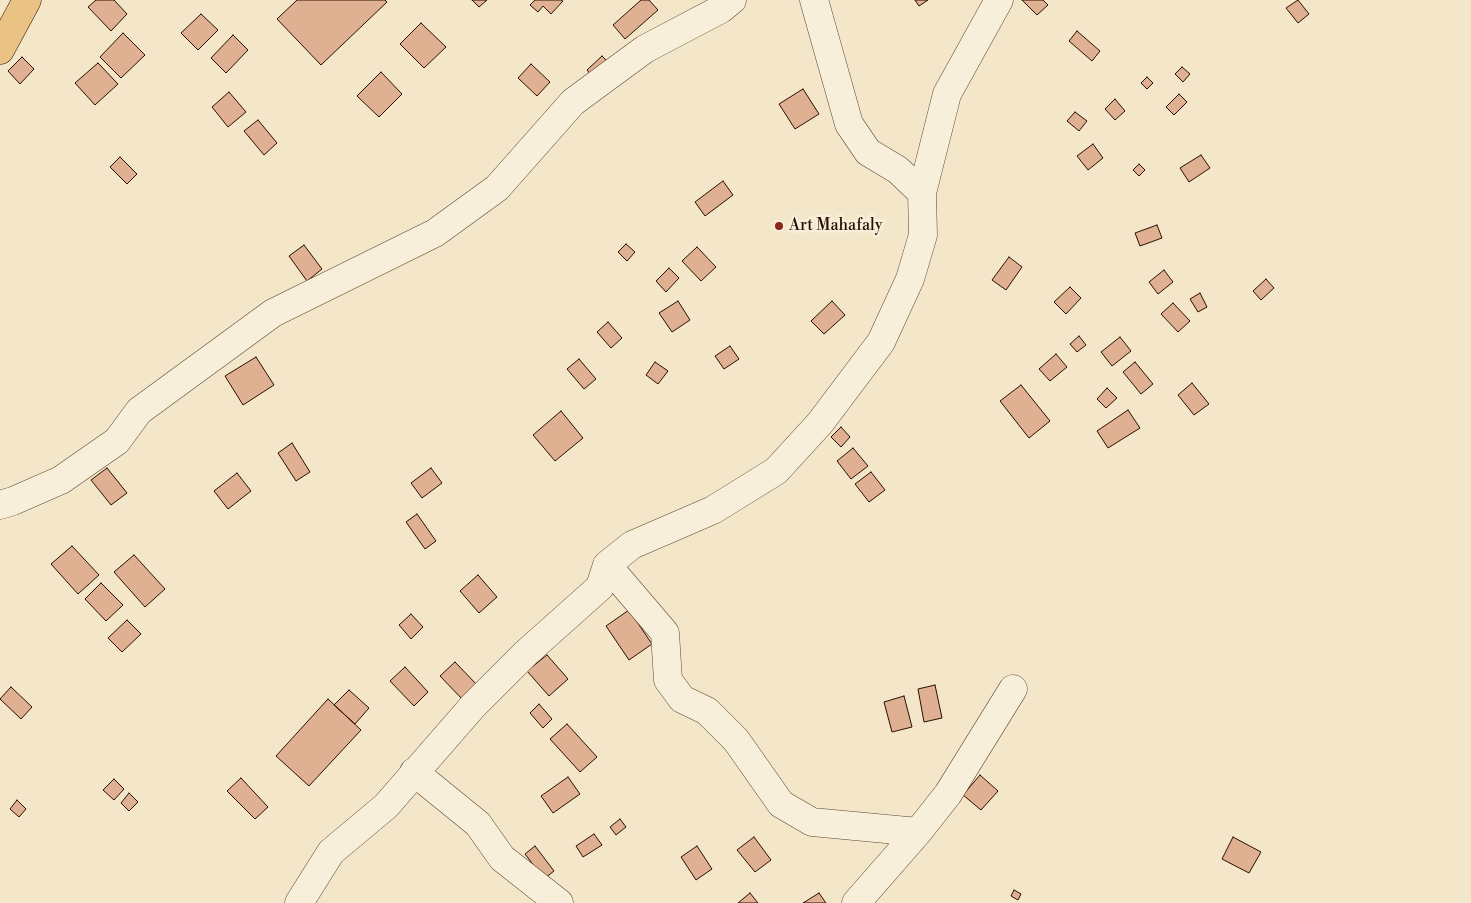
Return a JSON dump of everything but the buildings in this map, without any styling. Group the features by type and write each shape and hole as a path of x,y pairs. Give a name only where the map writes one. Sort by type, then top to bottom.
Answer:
{"main road":[{"path":"0,50 27,0"}],"street":[{"path":"0,505 61,480 117,441 138,411 273,313 435,234 497,188 573,102 645,49 721,9 732,0"},
{"path":"814,0 849,124 868,152 898,170 922,193"},
{"path":"299,903 331,852 386,806 479,699 526,653 600,587 608,565 632,546 713,510 776,471 820,422 881,342 910,279 923,235 922,193 947,94 999,0"},
{"path":"608,565 665,632 668,680 682,699 707,712 736,740 781,804 812,822 918,832"},
{"path":"856,903 918,832 948,794 1013,689"},
{"path":"414,772 478,824 502,858 559,903"}],"place":[{"name":"Art Mahafaly","path":"779,226"}]}
